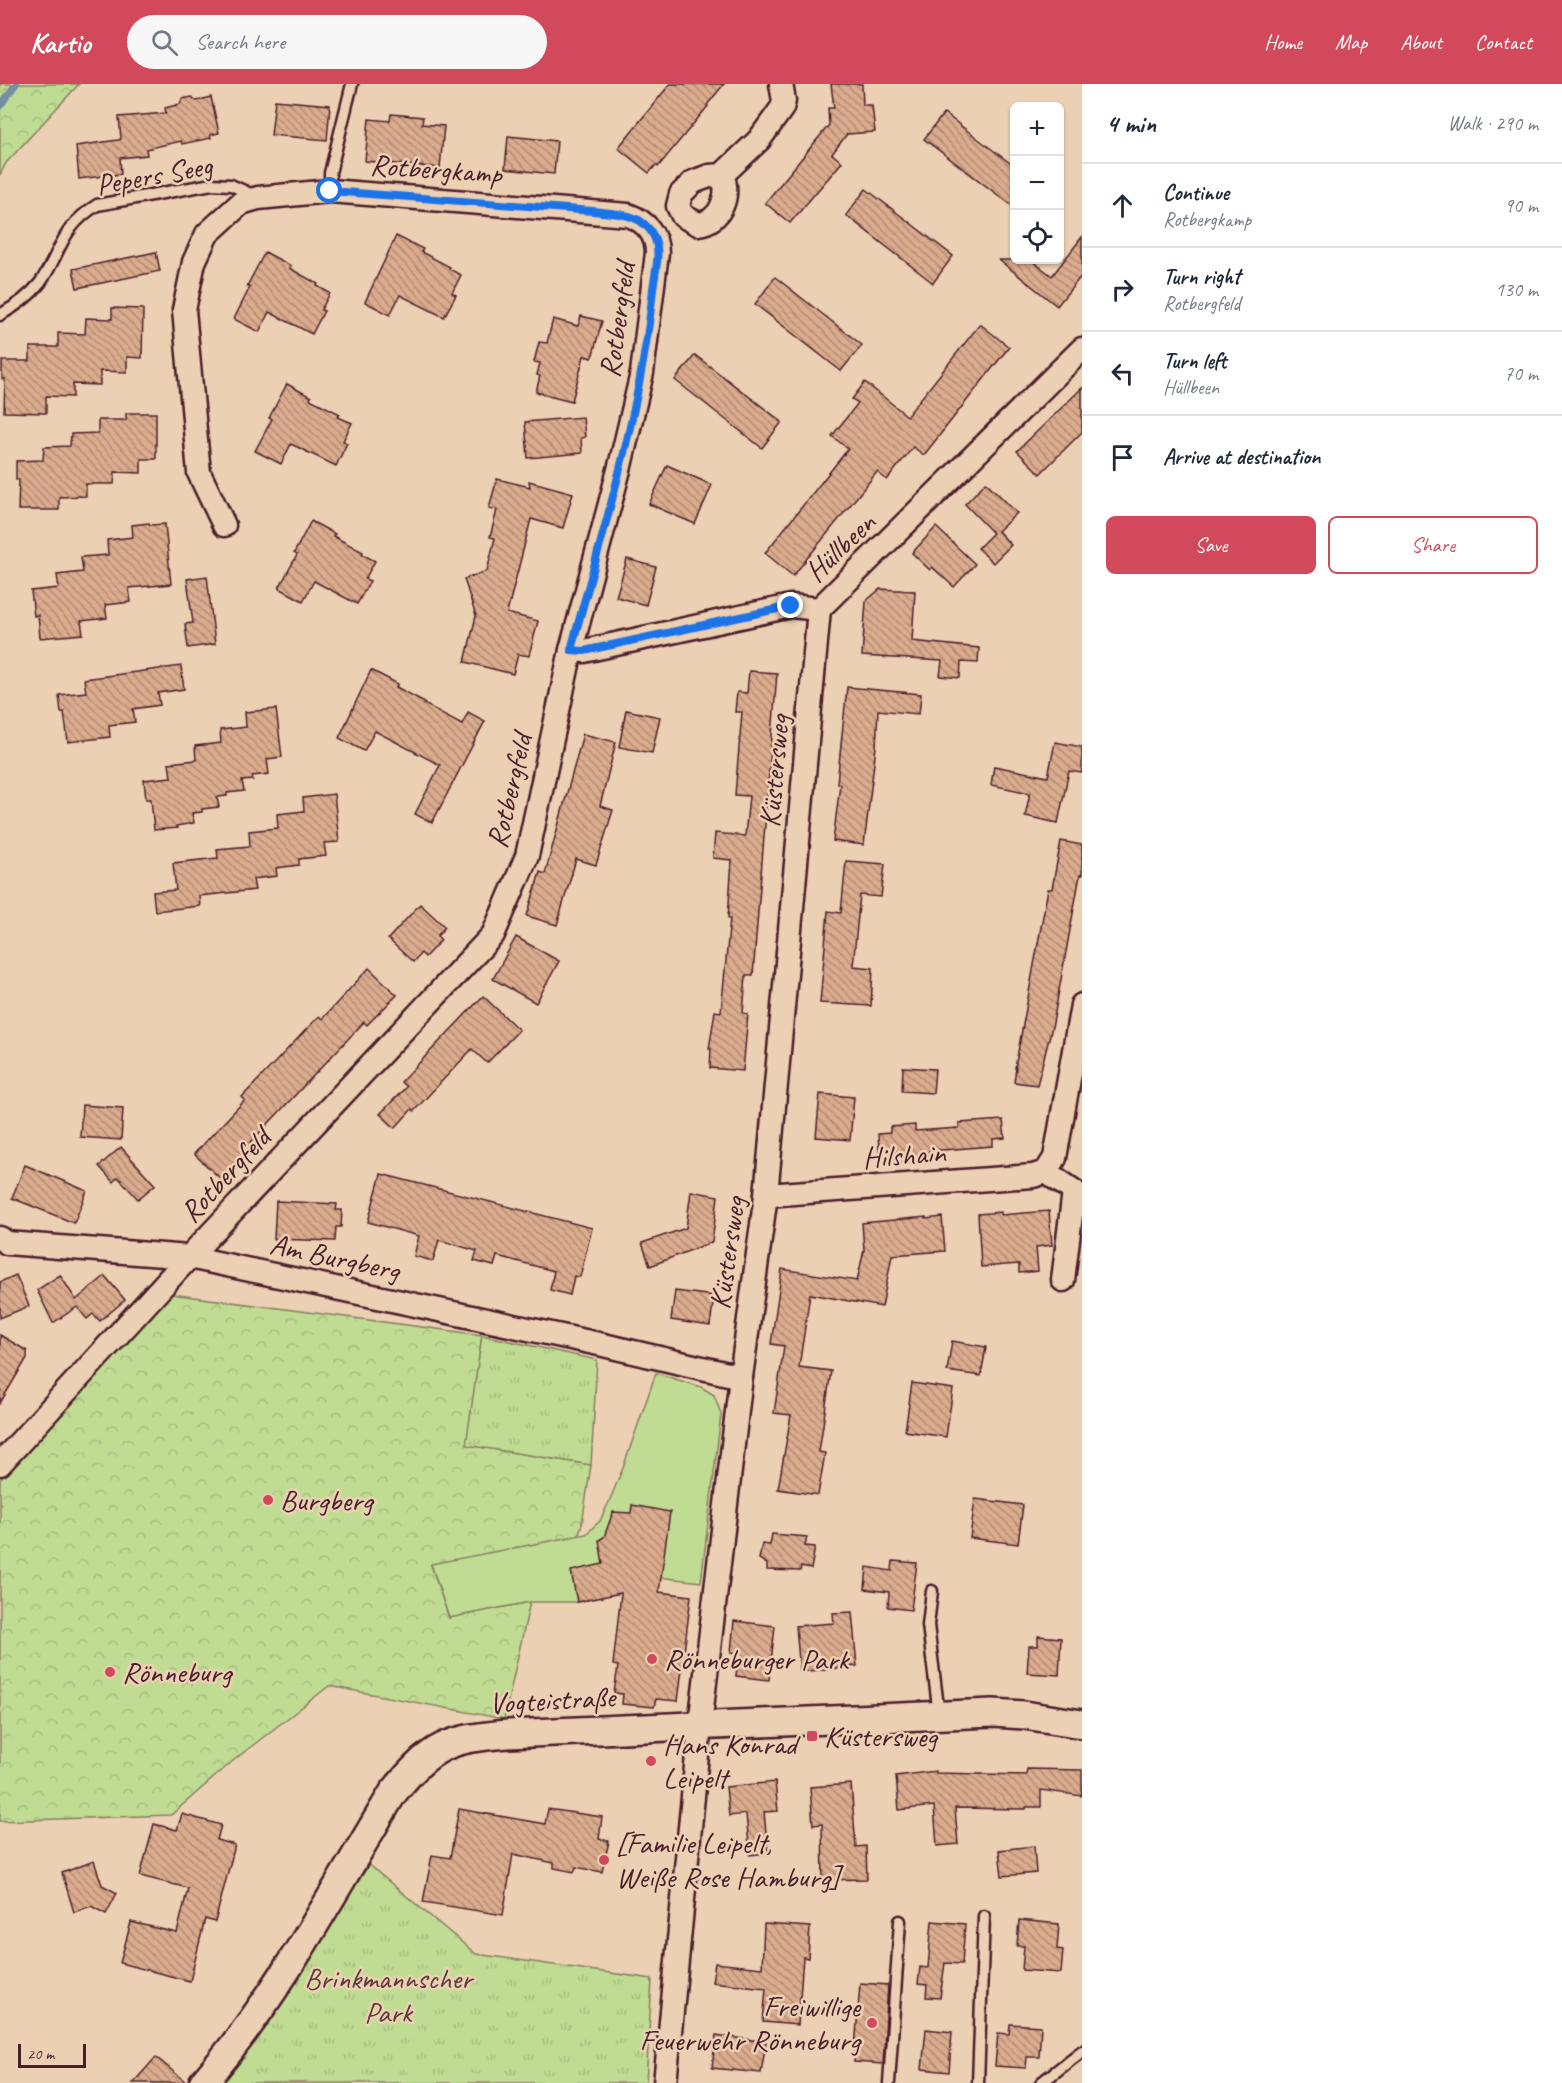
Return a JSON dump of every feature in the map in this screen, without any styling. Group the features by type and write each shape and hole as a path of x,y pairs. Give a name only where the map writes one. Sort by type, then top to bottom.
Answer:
{"street":[{"path":"722,175 759,140 780,113 784,101 781,84"},
{"name":"Rotbergkamp","path":"224,525 199,473 184,310 194,262 207,234 241,204 258,198 330,191 593,211 628,215 639,219 647,226"},
{"name":"Rotbergfeld","path":"189,1257 494,935 527,856 571,650 642,373 657,253 656,240 647,226"},
{"name":"Hüllbeen","path":"571,650 584,651 791,606 819,609 1082,349"},
{"name":"Küstersweg","path":"665,2083 700,1725 741,1377 766,1195 819,609"},
{"path":"1063,1281 1074,1191 1046,1172 1055,1158 1082,1005"},
{"name":"Hilshain","path":"766,1195 1033,1176 1046,1172"},
{"name":"Am Burgberg","path":"0,1238 7,1243 189,1257 599,1344 741,1377"},
{"path":"0,1464 189,1257"},
{"name":"Vogteistraße","path":"203,2083 240,2037 293,1959 393,1792 411,1771 439,1748 457,1740 478,1736 700,1725 1004,1714 1082,1724"}],"lane":[{"path":"330,191 330,172 352,84"},
{"name":"Pepers Seeg","path":"0,315 25,299 34,290 47,271 65,234 84,213 97,205 212,184 231,185 258,198"},
{"path":"932,1591 928,1625 939,1716"},
{"path":"978,2083 984,1916"},
{"path":"889,2083 900,1921"},
{"path":"1041,2083 1082,2051"}],"green space":[{"path":"0,84 79,84 6,163 0,175"},
{"path":"171,1294 482,1335 467,1445 591,1465 582,1524 578,1536 431,1565 449,1618 530,1602 504,1719 329,1686 234,1760 171,1815 0,1821 0,1480"},
{"path":"482,1335 597,1360 591,1465 466,1445"},
{"path":"656,1373 701,1387 714,1395 721,1414 701,1582 624,1573 587,1582 590,1599 577,1602 530,1602 449,1618 431,1564 586,1534 600,1521 623,1468"},
{"name":"Brinkmannscher Park","path":"369,1865 476,1954 652,1979 646,2083 222,2083"}],"building":[{"path":"670,84 724,84 658,167 656,165 649,173 618,148"},
{"path":"831,84 862,84 863,105 872,105 875,132 847,134 832,154 842,162 790,223 765,203 829,125 828,108 834,108"},
{"path":"192,97 196,101 211,97 219,133 210,135 211,138 182,144 181,141 146,149 147,155 120,158 121,174 79,179 76,146 121,139 119,117 166,113 165,108 180,104 182,99"},
{"path":"275,100 330,105 327,140 271,135"},
{"path":"944,113 1010,163 1010,204 924,139"},
{"path":"391,114 423,117 422,124 444,126 440,168 365,161 369,119 390,121"},
{"path":"508,136 557,141 554,174 505,169"},
{"path":"866,189 953,256 933,283 846,215"},
{"path":"396,236 423,249 421,252 461,275 452,293 456,295 444,317 400,295 390,315 365,302"},
{"path":"1082,237 1082,275 1057,306 999,260 1010,260 1010,264 1036,264 1052,276 1061,264 1064,264 1064,260"},
{"path":"156,252 160,271 77,288 73,269"},
{"path":"265,252 291,266 289,268 330,293 312,334 269,312 259,332 234,319 250,287 247,286"},
{"path":"775,277 862,345 841,371 755,304"},
{"path":"112,308 143,309 142,358 127,357 127,372 100,371 100,385 73,384 73,397 46,396 46,413 4,412 5,379 2,379 2,361 30,361 30,347 58,347 58,333 85,334 86,318 112,319"},
{"path":"581,316 602,321 592,358 584,356 572,401 536,392 540,363 534,362 539,342 547,343 553,319 578,326"},
{"path":"980,324 1009,347 924,455 913,447 887,480 877,472 793,576 765,553 848,449 832,436 858,403 852,399 865,382 907,416"},
{"path":"695,355 782,422 762,448 675,380"},
{"path":"287,384 340,414 338,417 352,423 343,441 347,443 336,466 291,444 281,464 255,451"},
{"path":"1082,388 1082,432 1040,474 1017,451"},
{"path":"126,413 156,413 156,459 141,459 141,473 115,472 114,484 86,484 86,496 59,497 59,510 18,510 19,479 16,479 16,461 43,460 44,447 70,446 71,434 98,433 98,420 126,420"},
{"path":"583,417 585,437 581,438 582,453 528,458 525,422"},
{"path":"667,465 712,485 695,524 649,504"},
{"path":"497,479 530,487 529,481 573,493 563,528 531,519 507,613 538,621 529,656 518,654 513,674 465,662 476,616 464,579 487,571 495,538 490,537 497,510 489,508"},
{"path":"986,482 1017,513 998,531 1011,545 993,563 978,548 993,533 965,504"},
{"path":"311,521 375,561 365,579 370,581 357,604 314,581 303,601 279,588 297,555 294,553"},
{"path":"149,523 150,525 165,524 171,584 129,588 131,602 105,605 107,618 81,621 83,634 40,638 38,615 34,616 31,591 59,588 57,575 83,572 81,557 108,555 107,540 133,537 132,525"},
{"path":"936,527 975,564 954,587 932,567 930,570 912,553"},
{"path":"627,559 656,567 646,605 616,597"},
{"path":"207,576 215,644 188,648 185,624 193,623 187,579"},
{"path":"880,589 915,591 912,641 979,648 978,663 961,662 960,678 940,676 942,661 862,656 866,601"},
{"path":"181,666 184,689 158,693 160,705 133,709 135,722 109,725 110,737 68,742 59,695 86,692 84,679"},
{"path":"371,670 398,684 396,687 425,702 424,704 462,724 468,712 485,721 432,823 415,814 440,765 375,731 364,751 339,738"},
{"path":"749,671 777,673 753,975 746,975 743,1013 748,1014 743,1071 710,1068 711,1049 709,1049 715,1011 721,1012 730,918 728,918 732,860 713,858 715,833 745,836 749,796 735,795 742,712 735,712 737,692 747,693"},
{"path":"847,687 921,694 919,714 878,710 876,747 864,845 833,841 840,784 837,783"},
{"path":"276,709 282,757 267,759 269,774 252,776 253,780 242,781 244,791 217,797 219,807 192,813 194,823 176,826 177,828 154,830 151,799 146,799 144,780 171,777 169,763 196,760 195,746 221,743 220,730 246,727 245,712"},
{"path":"626,710 660,717 652,753 619,747"},
{"path":"583,734 616,742 600,806 613,810 596,865 576,859 557,925 527,916 540,872 545,874"},
{"path":"1055,742 1082,747 1082,773 1069,771 1058,823 1025,816 1030,793 991,785 994,766 1048,777"},
{"path":"334,794 339,842 324,843 326,856 299,859 299,865 276,868 277,876 253,879 255,890 199,896 200,906 155,911 153,892 176,890 173,863 218,858 217,849 250,846 249,831 278,828 277,814 304,811 303,798"},
{"path":"1061,841 1082,845 1082,875 1080,875 1053,1023 1037,1085 1014,1082 1048,889 1052,889"},
{"path":"846,861 885,864 881,897 860,895 853,966 873,968 871,1006 820,1003 828,911 841,913"},
{"path":"420,904 445,927 437,936 441,940 425,957 421,953 413,962 388,939"},
{"path":"516,937 559,961 536,1003 493,979"},
{"path":"369,968 397,995 367,1025 364,1022 251,1142 256,1147 223,1181 194,1154 245,1100 242,1097 319,1016 322,1019"},
{"path":"483,996 519,1030 487,1063 472,1049 395,1128 380,1114 406,1087 401,1082"},
{"path":"903,1067 935,1069 933,1093 902,1091"},
{"path":"820,1094 854,1097 850,1140 816,1137"},
{"path":"82,1105 123,1108 121,1140 80,1137"},
{"path":"1003,1120 1005,1138 993,1139 993,1146 929,1151 929,1161 880,1165 878,1134 890,1133 890,1127 915,1125 915,1131 959,1128 959,1123"},
{"path":"121,1147 155,1185 138,1199 118,1177 113,1182 99,1166"},
{"path":"25,1165 87,1191 74,1223 12,1198"},
{"path":"381,1174 592,1228 580,1277 574,1276 570,1295 550,1290 554,1271 497,1256 494,1266 474,1261 477,1251 439,1240 433,1261 414,1256 419,1236 368,1222"},
{"path":"691,1191 718,1196 712,1242 650,1266 642,1243 686,1228"},
{"path":"276,1201 337,1204 336,1210 342,1210 341,1227 336,1227 335,1241 274,1239"},
{"path":"1049,1211 1052,1245 1036,1247 1038,1271 1019,1273 1019,1264 981,1267 978,1214 1001,1212 1001,1215"},
{"path":"926,1217 926,1219 942,1217 945,1251 892,1255 882,1307 810,1294 799,1367 831,1371 819,1452 825,1453 818,1495 778,1489 791,1415 774,1413 784,1346 771,1344 782,1269 857,1281 864,1250 862,1223"},
{"path":"16,1275 29,1306 0,1318 0,1282"},
{"path":"60,1275 76,1300 105,1276 125,1300 100,1321 93,1314 87,1319 77,1307 53,1323 37,1290"},
{"path":"675,1291 714,1296 710,1326 671,1320"},
{"path":"0,1335 27,1351 27,1358 0,1403"},
{"path":"952,1341 986,1347 981,1376 947,1371"},
{"path":"912,1383 953,1389 946,1437 905,1431"},
{"path":"975,1499 1023,1505 1018,1544 970,1538"},
{"path":"632,1505 670,1512 659,1592 691,1596 678,1701 656,1699 654,1707 622,1704 623,1694 614,1693 618,1666 613,1665 621,1593 577,1602 571,1571 603,1564 599,1540 604,1537 613,1512 631,1513"},
{"path":"772,1534 807,1537 805,1546 815,1547 811,1569 801,1567 800,1571 767,1570 767,1564 759,1559 762,1544 770,1545"},
{"path":"893,1561 917,1563 911,1610 888,1607 889,1592 865,1589 867,1567 892,1571"},
{"path":"852,1612 857,1666 800,1672 796,1626 834,1623 833,1613"},
{"path":"734,1621 775,1626 769,1680 736,1676 739,1653 731,1652"},
{"path":"1038,1636 1061,1638 1059,1675 1027,1673 1029,1646 1038,1646"},
{"path":"1027,1769 1082,1770 1082,1796 1041,1790 1041,1807 1026,1807 1026,1809 955,1808 958,1844 937,1846 934,1806 899,1810 896,1776 936,1771 936,1773 1026,1775"},
{"path":"775,1782 778,1811 764,1812 768,1853 750,1855 746,1814 729,1816 726,1787"},
{"path":"851,1784 856,1847 866,1846 867,1879 823,1880 822,1824 813,1825 810,1787"},
{"path":"459,1809 545,1824 548,1809 602,1817 599,1839 609,1841 602,1872 576,1867 574,1872 554,1868 554,1863 513,1854 503,1915 423,1902 432,1855 450,1858"},
{"path":"182,1814 221,1825 217,1840 235,1845 215,1922 205,1919 190,1981 120,1963 131,1922 177,1933 188,1888 140,1876 154,1824 177,1830"},
{"path":"1034,1846 1036,1873 1002,1876 999,1850"},
{"path":"94,1861 102,1885 117,1893 106,1914 91,1906 74,1912 62,1873"},
{"path":"1019,1920 1059,1924 1057,1949 1063,1950 1061,1973 1022,1970 1024,1946 1017,1946"},
{"path":"932,1921 965,1924 962,1964 945,1963 940,1998 926,1997 927,1985 918,1984 920,1967 928,1968"},
{"path":"764,1924 810,1927 808,1958 803,1957 798,2025 763,2022 766,1988 712,1982 715,1963 762,1968"},
{"name":"Freiwillige Feuerwehr Rönneburg","path":"860,1983 888,1985 883,2064 854,2062"},
{"path":"1010,2024 1041,2026 1039,2057 1027,2057 1026,2068 995,2066 998,2033 1009,2034"},
{"path":"926,2029 952,2032 949,2072 922,2069"},
{"path":"716,2035 766,2042 761,2073 712,2068"},
{"path":"156,2057 187,2083 133,2083"}],"waterway":[{"path":"0,106 16,84"}],"place":[{"name":"Burgberg","path":"268,1500"},
{"name":"Rönneburger Park","path":"652,1659"},
{"name":"Rönneburg","path":"110,1672"},
{"name":"Küstersweg","path":"812,1736"},
{"name":"Hans Konrad Leipelt","path":"651,1761"},
{"name":"[Familie Leipelt, Weiße Rose Hamburg]","path":"604,1860"},
{"name":"Freiwillige Feuerwehr Rönneburg","path":"872,2023"}],"route":[{"path":"330,191 593,211 628,215 644,223 654,235 657,253 642,373 571,650 584,651 791,606"}]}
